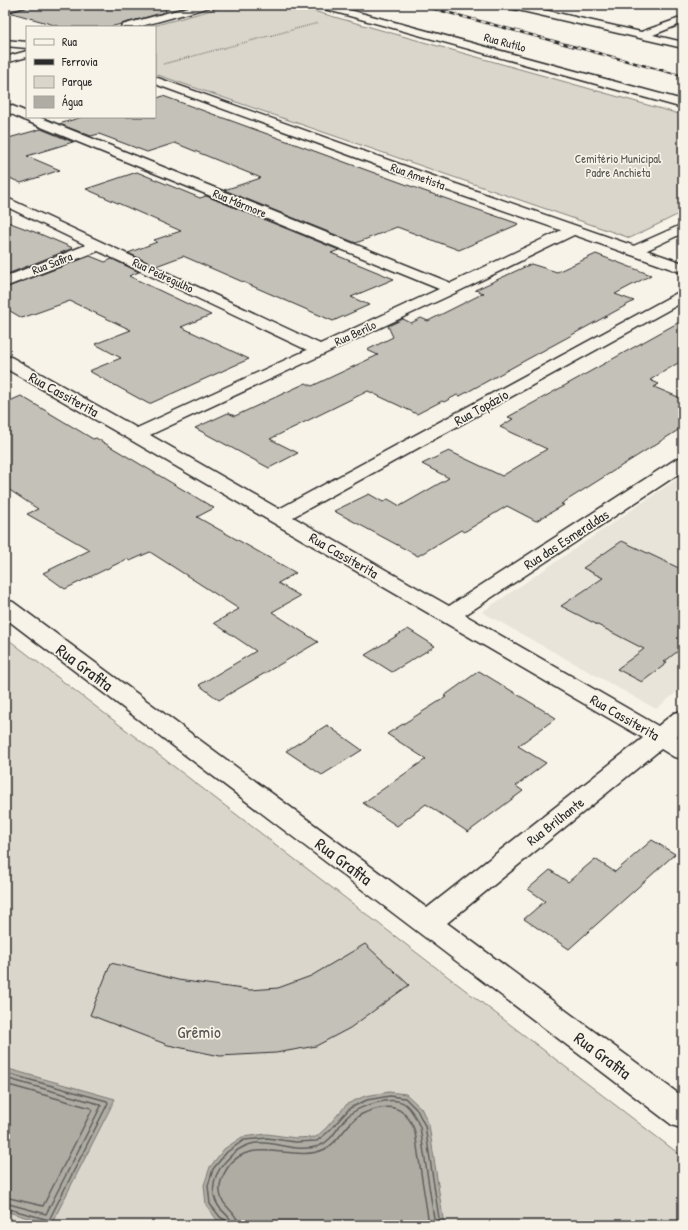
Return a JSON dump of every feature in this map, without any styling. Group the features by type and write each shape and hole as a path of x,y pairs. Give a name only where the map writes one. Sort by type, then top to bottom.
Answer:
{"street":[{"path":"5,5 21,5"},
{"path":"5,9 21,5"},
{"path":"130,26 207,5"},
{"name":"Rua Rutilo","path":"320,5 683,104"},
{"path":"509,5 683,45"},
{"path":"536,12 555,5"},
{"path":"643,35 683,20"},
{"path":"5,43 26,45"},
{"path":"5,52 26,54"},
{"path":"5,62 26,54"},
{"path":"5,62 26,58"},
{"name":"Rua Ametista","path":"156,80 435,182 683,268"},
{"name":"Rua Mármore","path":"5,108 26,116"},
{"name":"Rua Mármore","path":"30,118 452,289"},
{"name":"Rua Pedregulho","path":"5,201 320,350"},
{"path":"634,251 683,228"},
{"name":"Rua Berilo","path":"136,435 452,289 573,230"},
{"name":"Rua Safira","path":"5,282 99,245"},
{"name":"Rua Topázio","path":"279,517 683,296"},
{"name":"Rua Cassiterita","path":"5,361 279,517 683,751"},
{"name":"Rua das Esmeraldas","path":"449,616 683,463"},
{"name":"Rua Grafita","path":"5,607 683,1115"},
{"name":"Rua Brilhante","path":"427,923 683,719"}],"path":[{"path":"163,64 319,22"}],"shaded area":[{"path":"683,475 683,687 656,709 482,612"}],"green space":[{"name":"Cemitério Municipal Padre Anchieta","path":"230,5 292,5 683,115 683,212 630,238 156,74 156,26 153,26"},
{"name":"Grêmio","path":"5,637 683,1157 683,1225 5,1225"}],"water":[{"path":"5,1068 115,1099 51,1225 5,1211"},
{"path":"389,1092 406,1094 421,1108 429,1125 444,1225 227,1225 217,1220 206,1205 204,1185 210,1167 224,1149 242,1137 267,1134 296,1138 316,1137 347,1104 365,1096"}],"building":[{"path":"28,5 165,5 166,12 114,26 58,26 9,12 25,8"},
{"path":"163,96 519,224 459,250 397,227 356,243 224,190 261,178 175,143 147,152 99,134 91,136 59,124 79,118 156,118 156,99"},
{"path":"41,129 73,142 27,156 60,170 21,183 5,176 5,139"},
{"path":"137,172 200,198 206,196 339,250 331,253 394,279 351,297 369,305 333,321 183,256 156,266 128,253 157,242 154,240 181,231 86,189"},
{"path":"5,221 40,234 73,248 5,275"},
{"path":"596,254 651,275 615,294 634,301 460,396 457,395 444,402 442,401 417,414 368,391 270,439 298,453 269,468 195,428 228,413 235,416 306,383 312,386 378,355 367,350 393,337 388,326 403,319 411,323 421,318 428,321 484,293 475,290 531,264 557,272"},
{"path":"90,256 105,262 112,259 139,272 129,276 211,315 181,327 249,359 149,404 89,371 121,358 95,344 131,330 70,301 22,318 5,308 5,288"},
{"path":"683,320 683,360 650,380 659,384 654,387 683,399 683,427 561,504 564,505 536,521 507,506 464,532 461,530 418,556 334,511 369,494 383,502 388,499 400,506 449,478 422,464 449,451 502,476 547,449 500,427 513,419 508,417"},
{"path":"21,396 93,439 96,438 214,508 197,517 296,573 278,583 300,596 272,612 318,642 219,700 199,685 256,651 214,623 239,609 150,552 130,561 127,559 65,589 43,573 90,550 27,514 38,509 5,487 5,403"},
{"path":"622,541 683,570 683,647 664,662 667,663 642,682 617,669 644,649 561,606 603,578 583,568"},
{"path":"408,629 435,646 392,672 365,655"},
{"path":"479,671 556,718 518,746 546,763 516,786 523,791 468,832 426,804 397,826 363,803 426,759 387,734 446,697 444,696"},
{"path":"327,725 362,750 322,775 286,751"},
{"path":"652,840 675,854 569,949 524,919 545,901 528,889 550,870 568,882 595,859 615,872"},
{"path":"365,944 409,985 350,1028 316,1046 276,1053 220,1056 168,1045 90,1015 111,963 178,980 250,990 278,988 311,976"}],"railway":[{"path":"420,5 683,76"}]}
